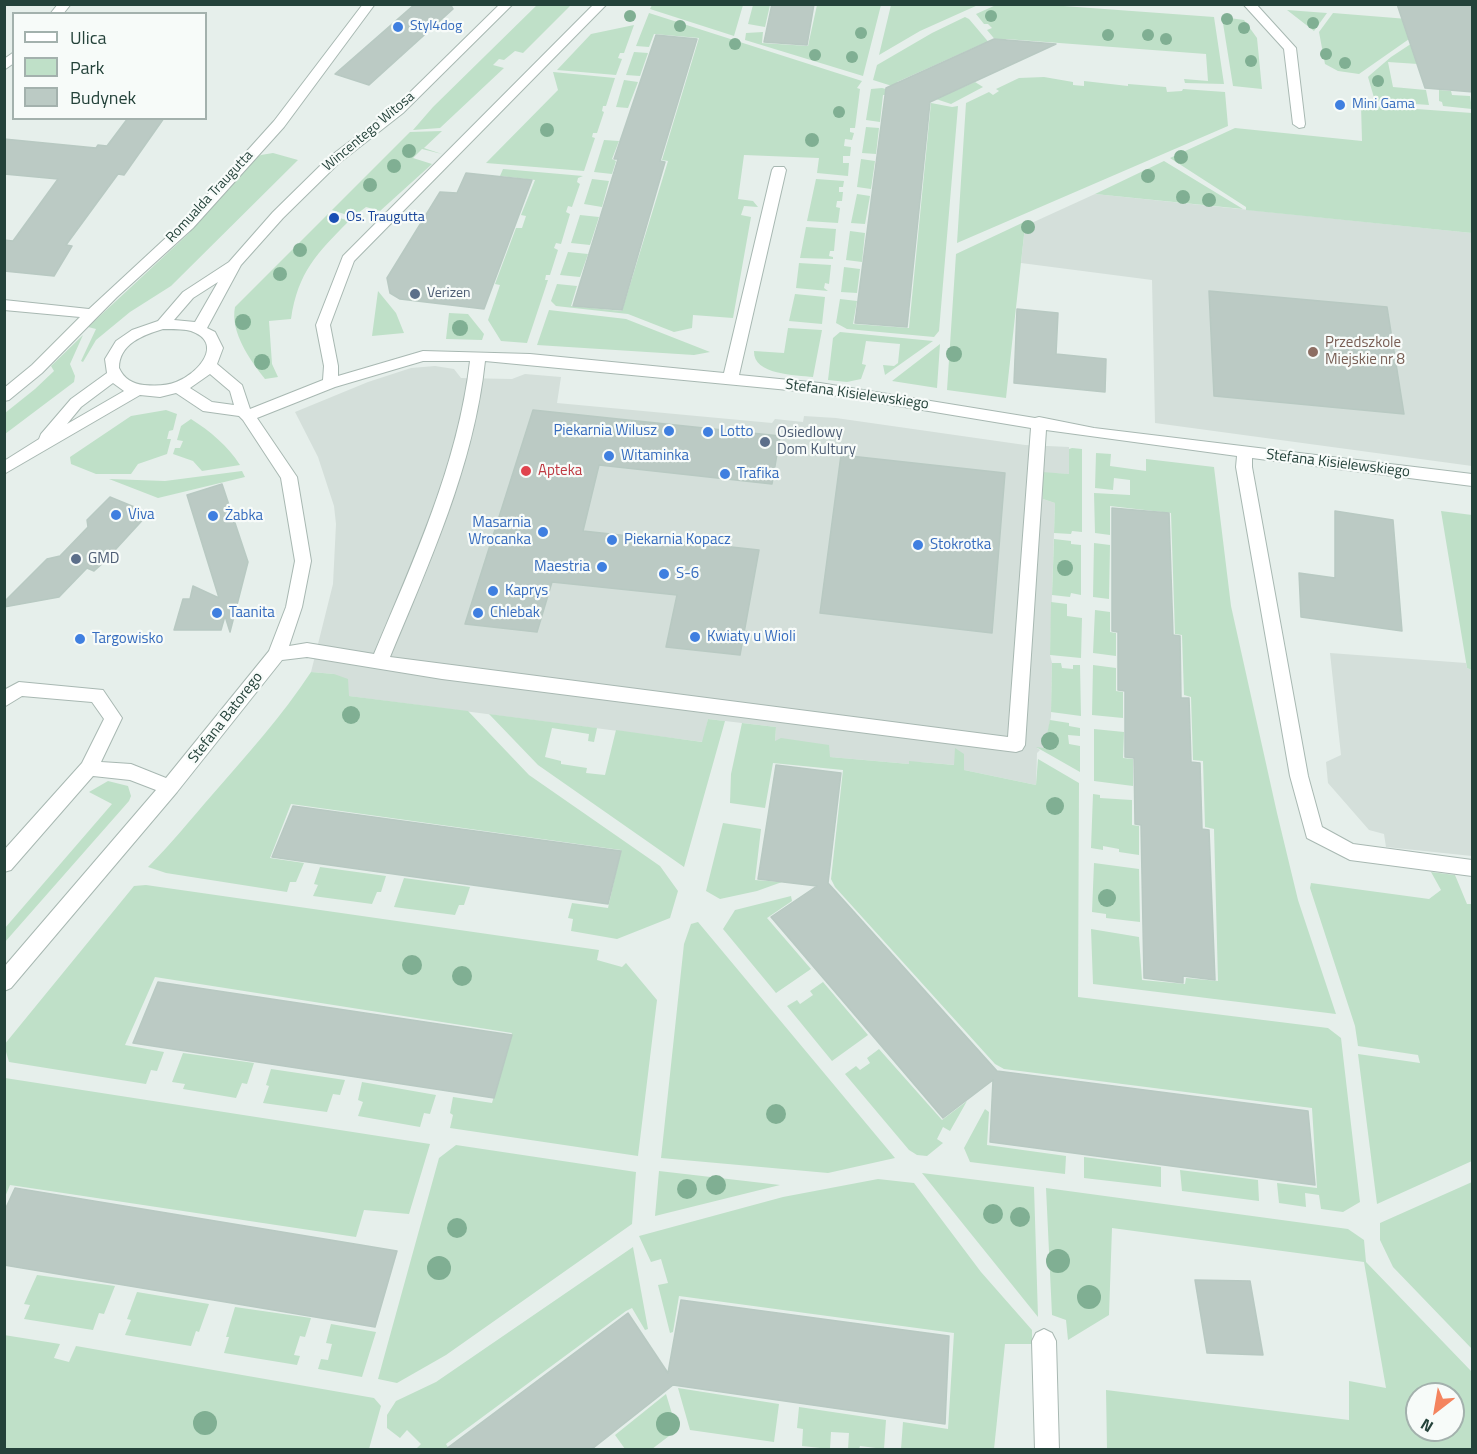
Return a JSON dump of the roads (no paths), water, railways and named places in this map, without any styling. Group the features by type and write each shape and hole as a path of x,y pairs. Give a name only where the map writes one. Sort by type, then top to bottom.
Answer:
{"street":[{"name":"Romualda Traugutta","path":"4,396 37,369 92,314 188,225 279,124 369,4"},
{"name":"Wincentego Witosa","path":"199,328 235,263 278,215 333,161 399,110 507,4"},
{"path":"330,383 331,366 322,325 348,259 601,4"},
{"path":"1249,4 1290,48 1299,124"},
{"path":"730,381 779,170"},
{"name":"Wincentego Witosa","path":"163,324 188,295 235,263"},
{"path":"4,305 92,314"},
{"path":"163,324 179,324 199,328 213,339 216,348 210,366 197,378 178,387 158,391 138,389 122,383 114,375 111,365 114,354 121,344 147,328 163,324"},
{"name":"Stefana Kisielewskiego","path":"246,414 330,383 423,356 478,356 530,359 730,381 820,388 1039,422 1094,433 1473,480"},
{"path":"380,661 439,519 452,479 476,383 478,356"},
{"name":"Stefana Batorego","path":"4,982 170,787 277,654 294,607 303,561 289,477 246,414 237,389 210,366"},
{"path":"40,444 76,403 114,375"},
{"path":"178,387 208,407 246,414"},
{"path":"4,469 40,444 98,416 138,389"},
{"path":"277,654 307,650 476,676 1016,745 1039,422"},
{"path":"1245,453 1244,467 1297,765 1314,832 1350,852 1473,868"},
{"path":"4,700 19,689 97,695 113,718 89,768 4,864"},
{"path":"89,768 131,772 170,787"},
{"path":"1044,1341 1047,1449"}],"place":[{"name":"Styl4dog","path":"398,27"},
{"name":"Mini Gama","path":"1340,105"},
{"name":"Os. Traugutta","path":"334,218"},
{"name":"Verizen","path":"415,294"},
{"name":"Przedszkole Miejskie nr 8","path":"1313,352"},
{"name":"Piekarnia Wilusz","path":"669,431"},
{"name":"Lotto","path":"708,432"},
{"name":"Osiedlowy Dom Kultury","path":"765,442"},
{"name":"Witaminka","path":"609,456"},
{"name":"Apteka","path":"526,471"},
{"name":"Trafika","path":"725,474"},
{"name":"Viva","path":"116,515"},
{"name":"Żabka","path":"213,516"},
{"name":"Masarnia Wrocanka","path":"543,532"},
{"name":"Piekarnia Kopacz","path":"612,540"},
{"name":"Stokrotka","path":"918,545"},
{"name":"GMD","path":"76,559"},
{"name":"Maestria","path":"602,567"},
{"name":"S-6","path":"664,574"},
{"name":"Kaprys","path":"493,591"},
{"name":"Taanita","path":"217,613"},
{"name":"Chlebak","path":"478,613"},
{"name":"Kwiaty u Wioli","path":"695,637"},
{"name":"Targowisko","path":"80,639"}]}
